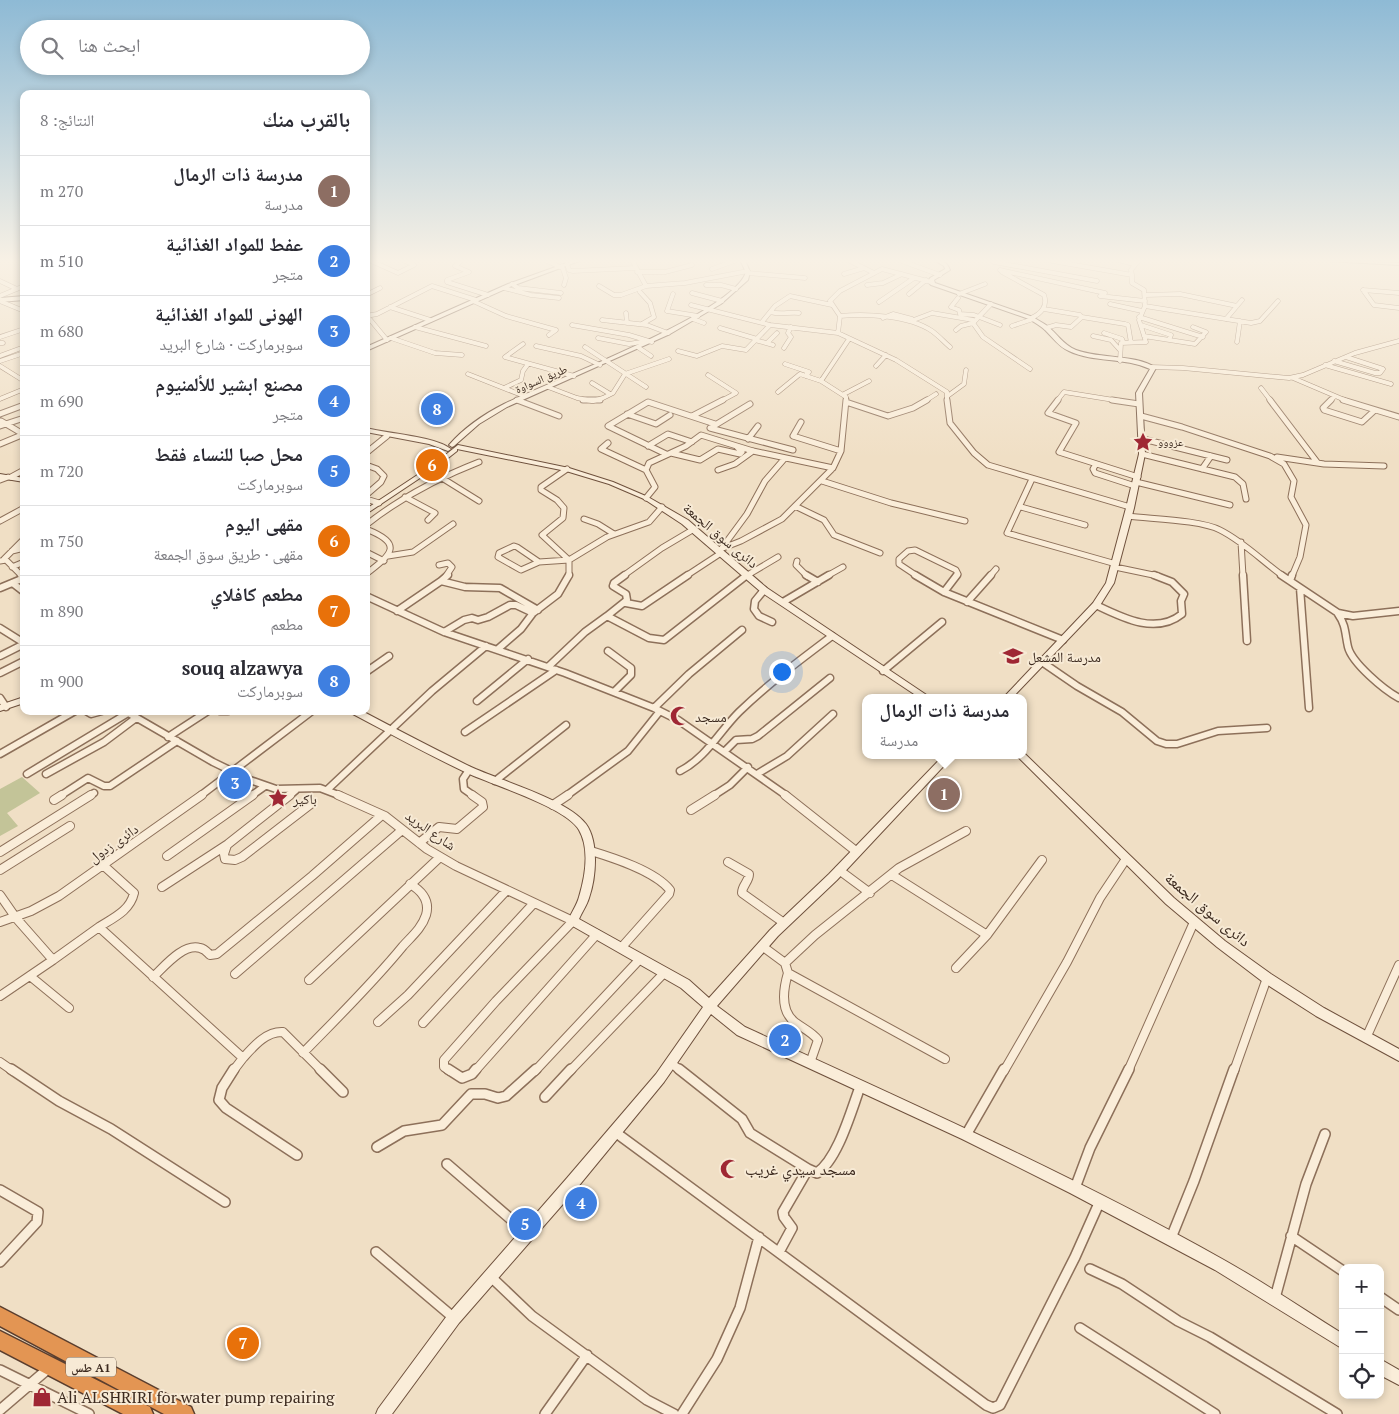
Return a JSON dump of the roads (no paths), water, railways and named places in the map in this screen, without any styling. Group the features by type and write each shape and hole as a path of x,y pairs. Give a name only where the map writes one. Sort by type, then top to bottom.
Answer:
{"highway":[{"name":"طس A1","path":"0,1316 184,1414"},
{"name":"طس A1","path":"0,1340 143,1414"}],"street":[{"path":"376,326 389,339 422,350 452,356 462,355"},
{"path":"542,326 556,330 549,335"},
{"path":"577,326 649,341"},
{"path":"648,326 668,333"},
{"name":"طريق السواوة","path":"370,509 424,473 484,418 524,396 639,348 680,326"},
{"path":"678,351 698,356 722,346 744,351 768,326"},
{"path":"784,326 838,334 886,355 944,389 949,395 948,410 950,423 974,453 992,467 1130,507"},
{"path":"838,334 839,326"},
{"path":"923,326 950,347"},
{"path":"956,330 961,326"},
{"path":"976,326 983,337 1030,369"},
{"path":"1043,326 1060,344 1070,350 1093,357 1151,367 1294,378 1334,397 1399,417"},
{"path":"1046,328 1053,326"},
{"path":"1128,326 1131,343"},
{"path":"1104,333 1122,339 1123,342 1146,342 1140,326"},
{"path":"1143,326 1171,335 1169,340"},
{"path":"1168,326 1203,337"},
{"path":"1237,342 1239,326"},
{"path":"370,347 415,327 486,346"},
{"path":"784,348 791,337 788,333 791,327"},
{"path":"720,328 773,345"},
{"path":"1144,336 1195,344 1206,332 1193,328"},
{"path":"0,337 20,330"},
{"path":"767,344 777,333"},
{"path":"1093,336 1111,340 1120,350"},
{"path":"598,338 621,344 638,344 649,341"},
{"path":"822,381 850,339"},
{"path":"1294,378 1325,364 1399,341"},
{"path":"1120,361 1121,343 1123,342"},
{"path":"523,344 505,357 574,376"},
{"path":"536,346 581,356 600,365"},
{"path":"585,347 646,387"},
{"path":"639,348 651,356"},
{"path":"0,356 20,349"},
{"path":"0,361 20,354"},
{"path":"876,366 886,355"},
{"path":"1334,361 1375,373 1380,373 1384,369 1345,357"},
{"path":"548,387 593,401 616,392 622,382 622,376 625,374 669,359"},
{"path":"504,388 521,380 523,371 528,364"},
{"path":"785,364 809,372 806,376"},
{"path":"1325,364 1392,384"},
{"path":"0,366 18,378"},
{"path":"1011,694 1096,605 1108,588 1116,565 1142,454 1143,439 1138,393 1153,370 1151,367"},
{"path":"949,395 964,384 966,370"},
{"path":"468,374 524,396"},
{"path":"626,603 642,606 720,550 782,519 833,468 842,451 846,402 844,394 822,381 800,374 778,392"},
{"path":"692,416 736,394 735,391 708,375"},
{"path":"844,394 869,381"},
{"path":"592,383 610,394"},
{"path":"1261,388 1316,462"},
{"path":"1,397 20,391"},
{"path":"1136,482 1096,464 1059,452 1076,423 1048,413 1064,392 1139,404"},
{"path":"846,402 888,416 913,408 936,394"},
{"path":"1334,397 1323,408 1324,410 1362,422 1375,410"},
{"path":"517,400 559,416"},
{"path":"715,424 648,402 610,424 608,428 668,454 700,460 718,448 740,454 741,450 735,446"},
{"path":"646,470 649,463 686,446 715,424 750,404"},
{"path":"0,414 20,406"},
{"path":"627,414 656,424 670,415"},
{"path":"1141,416 1182,427 1270,456 1324,464 1384,466"},
{"path":"6,424 20,419"},
{"path":"0,422 20,432"},
{"path":"801,422 793,436 842,451"},
{"path":"748,439 758,426"},
{"path":"710,428 793,450"},
{"path":"370,431 387,436 469,450"},
{"path":"648,446 668,434 692,442"},
{"path":"0,444 20,435"},
{"path":"701,435 753,451 833,468"},
{"path":"370,450 387,436"},
{"path":"1143,439 1227,460"},
{"path":"608,443 601,449 646,470 655,487 646,498"},
{"path":"453,448 458,452 469,450"},
{"name":"دائرى سوق الجمعة","path":"469,450 566,469 611,483 646,498 694,529 764,590 921,694"},
{"path":"718,470 737,462 753,451"},
{"path":"1142,454 1239,480 1243,484 1246,500"},
{"path":"1202,469 1211,456"},
{"path":"1270,456 1284,464 1290,472 1294,481 1290,494 1306,525 1300,557 1290,581"},
{"path":"720,550 747,514 765,481 785,458"},
{"path":"370,521 384,509 405,497 479,462"},
{"path":"1096,464 1093,469 1095,473 1230,505"},
{"path":"370,466 377,469 384,476 370,493"},
{"path":"498,650 536,612 558,594 569,579 569,560 542,535 559,523 567,510 566,506 541,487 566,469"},
{"path":"0,480 20,471"},
{"path":"424,473 442,478 479,501"},
{"path":"6,476 20,479"},
{"path":"1032,479 1021,507 1006,531 1008,535 1165,578 1177,585 1184,594 1180,602 1182,614 1176,620 1157,624 1135,623 1096,605"},
{"path":"822,481 891,503 965,521"},
{"path":"405,497 435,513 428,520"},
{"path":"370,499 379,503"},
{"path":"795,506 824,520 834,535 880,553"},
{"path":"539,562 514,546 507,548 498,555 501,560 521,570 539,562 569,560 614,534 649,522 662,507"},
{"path":"1021,507 1085,525"},
{"path":"0,521 20,510"},
{"path":"1128,516 1204,525 1226,532 1290,581 1338,612 1353,616 1399,611"},
{"path":"584,519 598,524 614,534"},
{"path":"370,571 386,558 417,551 453,524"},
{"path":"548,667 585,632 626,603 628,596 613,586 614,583 662,548 694,529"},
{"path":"370,531 384,536 390,541 391,546 386,558"},
{"path":"1241,542 1247,641"},
{"path":"2,560 20,543"},
{"path":"12,551 20,549"},
{"path":"944,592 958,574 956,570 915,550 908,551 899,559 899,564 903,568 944,592 1062,640"},
{"path":"370,553 386,558"},
{"path":"607,616 649,638 664,640 746,576 778,556"},
{"path":"2,560 10,562 12,567 20,574"},
{"path":"797,561 796,565 800,571 818,582"},
{"path":"396,611 449,574 452,567 448,563 439,565"},
{"path":"12,567 20,564"},
{"path":"783,602 843,567"},
{"path":"967,602 996,569"},
{"path":"0,588 20,580"},
{"path":"441,581 465,587 500,588 536,612"},
{"path":"15,585 20,589"},
{"path":"1300,588 1309,708"},
{"path":"764,590 755,598 752,604 754,611 760,618 772,622"},
{"path":"370,598 444,632 548,667 657,709 678,720 748,767 819,820 857,852"},
{"path":"444,632 464,620 472,618 478,620 488,617 510,605 516,605 536,612"},
{"path":"1338,612 1344,622 1348,648 1353,659 1371,674 1383,689 1399,698"},
{"path":"884,670 942,622"},
{"path":"0,628 20,640"},
{"path":"553,805 628,751 657,709 689,674 742,630"},
{"path":"680,771 692,765 713,744 717,736 739,712 776,679 832,636"},
{"path":"0,656 20,644"},
{"path":"327,790 389,730 486,646"},
{"path":"608,651 631,668 632,671 631,675 614,692"},
{"path":"370,669 389,656"},
{"path":"477,700 528,660"},
{"path":"1042,662 1076,686 1122,712 1157,741 1166,744 1177,744 1218,732 1267,728"},
{"path":"0,673 20,663"},
{"path":"465,732 556,670"},
{"path":"725,751 736,740 752,739 758,736 830,678"},
{"path":"0,698 3,707 20,701"},
{"path":"757,774 787,756 833,714"},
{"path":"0,754 68,715"},
{"path":"27,774 121,715"},
{"name":"شارع البريد","path":"131,715 234,772 265,786 279,790 314,786 382,815 418,843 440,857 506,891 574,921 685,984 741,1031 966,1135 1075,1188 1171,1238 1275,1298 1339,1339"},
{"path":"168,737 202,715"},
{"name":"دائرى زدول","path":"0,922 16,918 51,901 182,811 307,715"},
{"path":"361,715 469,770 568,813 583,828 591,851 585,893 574,921 496,1001 444,1060 444,1067 462,1078 472,1074 597,934"},
{"path":"46,774 124,729 136,718"},
{"path":"495,781 566,725"},
{"path":"54,800 88,778 104,786 110,786 177,741"},
{"path":"383,1414 454,1318 615,1132 671,1063 710,1006 762,946 840,870 946,759"},
{"name":"دائرى سوق الجمعة","path":"1025,759 1126,859 1194,922 1221,944 1267,978 1320,1012 1399,1055"},
{"path":"691,810 730,785 748,767"},
{"path":"418,843 439,828 457,829 483,807 484,804 482,802 464,789 462,780 469,770"},
{"path":"167,856 265,786"},
{"path":"162,887 228,844 299,788"},
{"path":"0,852 94,792"},
{"path":"228,844 224,854 225,859 235,860 242,857 312,803"},
{"path":"153,977 184,951 192,947 204,949 210,955 217,954 312,876 382,815"},
{"path":"0,870 70,826"},
{"path":"235,974 402,830"},
{"path":"785,963 814,935 892,875 910,862 966,831"},
{"path":"591,851 625,863 669,886 669,894 621,948"},
{"path":"308,980 440,857"},
{"path":"966,1135 1067,962 1100,898 1126,859"},
{"path":"956,968 987,935 1042,860"},
{"path":"728,862 749,874 749,878 742,887 742,893 784,923"},
{"path":"0,996 124,910 134,898 134,892 103,865"},
{"path":"840,870 870,893"},
{"path":"892,875 987,935"},
{"path":"303,1052 389,963 423,922 427,900 418,887 410,884"},
{"path":"378,1022 414,988 506,891"},
{"path":"0,895 16,918 53,960"},
{"path":"423,1023 534,903"},
{"path":"1075,1188 1087,1154 1131,1065 1194,922"},
{"path":"99,927 244,1058"},
{"path":"762,946 785,963 788,973 785,983 786,1014 791,1020 818,1040 810,1063"},
{"path":"377,1147 404,1131 442,1125 471,1094 485,1094 498,1098 506,1096 530,1077 640,959"},
{"path":"1366,1038 1399,966"},
{"path":"544,1097 665,972"},
{"path":"788,973 945,1059"},
{"path":"30,976 69,1008"},
{"path":"1171,1238 1242,1051 1267,978"},
{"path":"297,1156 226,1108 219,1100 220,1091 226,1080 258,1044 279,1031 283,1032 343,1092"},
{"path":"0,1062 59,1101 111,1129 225,1202"},
{"path":"671,1063 742,1119 750,1133 817,1173 823,1170 837,1144 860,1087"},
{"path":"615,1132 993,1408 1000,1405 1076,1257 1100,1201"},
{"path":"1275,1298 1306,1184 1325,1134"},
{"path":"447,1164 528,1234"},
{"path":"779,1252 792,1228 784,1217 783,1212 808,1169"},
{"path":"0,1190 38,1212 39,1215 37,1222 0,1262"},
{"path":"1291,1236 1339,1268"},
{"path":"682,1414 717,1359 740,1308 758,1237"},
{"path":"376,1252 454,1318"},
{"path":"1090,1269 1122,1284 1178,1321 1210,1337 1337,1414"},
{"path":"490,1276 532,1316 648,1400 674,1414"},
{"path":"1384,1300 1399,1310"},
{"path":"1080,1328 1215,1414"},
{"path":"545,1414 587,1355"},
{"path":"0,1410 52,1366"},
{"path":"1384,1369 1399,1378"},
{"path":"0,1370 88,1414"}],"place":[{"name":"souq alzawya","path":"437,409"},
{"name":"عزووو","path":"1143,442"},
{"name":"مقهى اليوم","path":"432,465"},
{"name":"مدرسة المشعل","path":"1013,656"},
{"name":"مسجد","path":"680,716"},
{"name":"الهونى للمواد الغذائية","path":"235,783"},
{"name":"مدرسة ذات الرمال","path":"944,794"},
{"name":"باكير","path":"278,798"},
{"name":"عفط للمواد الغذائية","path":"785,1040"},
{"name":"مسجد سيدي غريب","path":"730,1169"},
{"name":"مصنع ابشير للألمنيوم","path":"581,1203"},
{"name":"محل صبا للنساء فقط","path":"525,1224"},
{"name":"مطعم كافلاي","path":"243,1343"},
{"name":"Ali ALSHRIRI for water pump repairing","path":"42,1397"}]}
